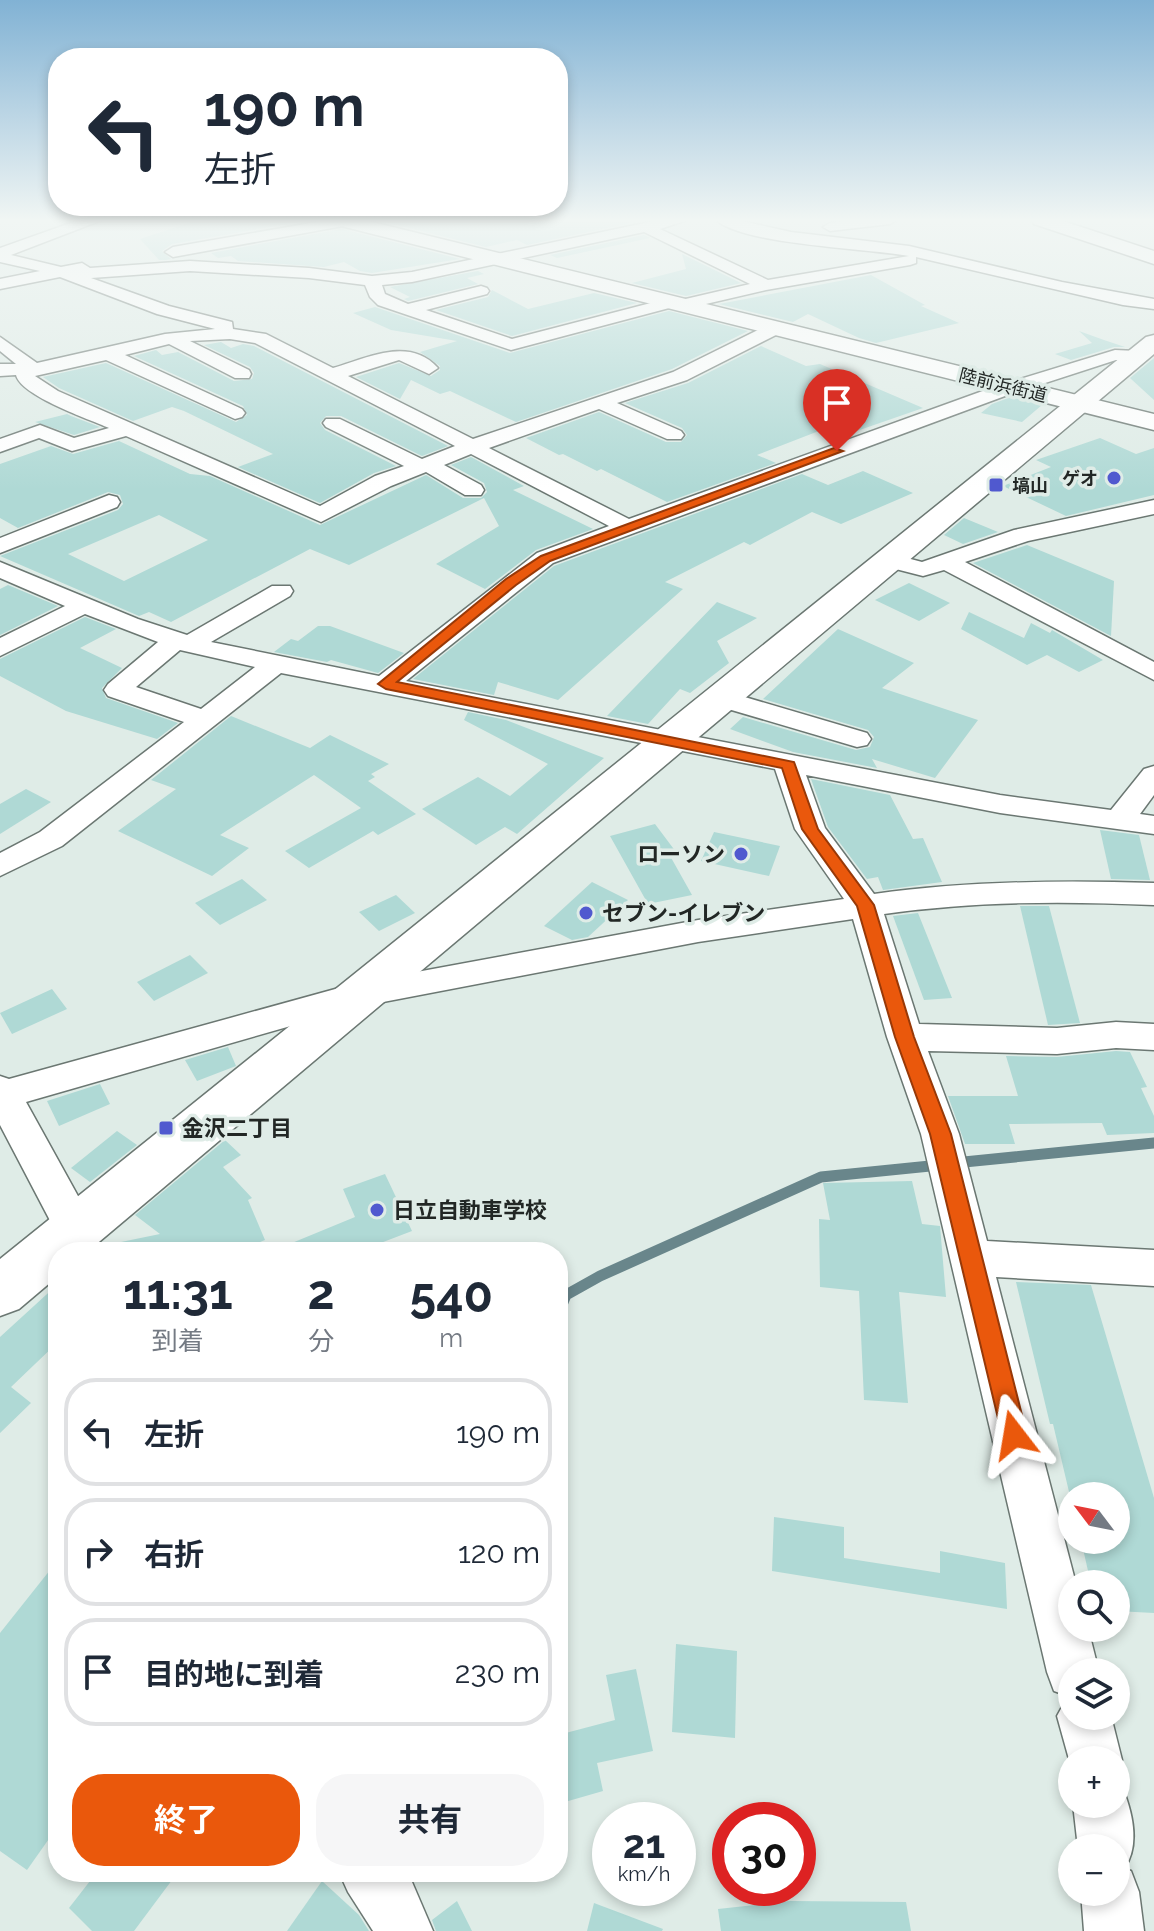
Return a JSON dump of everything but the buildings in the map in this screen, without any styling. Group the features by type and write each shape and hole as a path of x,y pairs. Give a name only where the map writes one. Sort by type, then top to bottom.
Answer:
{"main road":[{"name":"陸前浜街道","path":"701,310 1154,422"},
{"path":"78,1240 357,995 1148,349"},
{"path":"0,1292 48,1260"}],"street":[{"path":"163,310 210,321 260,338 626,526"},
{"path":"411,310 511,345 650,310"},
{"path":"532,320 558,333"},
{"path":"30,371 27,381 51,395 321,515 383,481 424,465 680,376 776,328"},
{"path":"0,370 30,371 219,332 245,334"},
{"path":"174,340 242,374"},
{"path":"0,342 30,371"},
{"path":"386,684 545,558 1013,387 1115,355 1148,349"},
{"path":"109,354 235,413"},
{"path":"331,375 400,354 429,368"},
{"path":"601,403 674,435"},
{"path":"333,423 473,490"},
{"path":"0,446 40,431 72,445 129,429"},
{"path":"0,546 109,502"},
{"path":"888,560 923,569 1022,535 1154,507"},
{"path":"947,562 1154,672"},
{"path":"0,569 83,606 183,642 276,664 1000,804 1154,825"},
{"path":"206,720 117,690 183,642 281,591"},
{"path":"0,648 83,606"},
{"path":"0,866 51,839 276,664"},
{"path":"721,698 857,739"},
{"path":"788,765 810,829 865,905 905,1037 940,1134 1070,1658"},
{"path":"1119,820 1154,775"},
{"path":"78,1240 1,1093 357,995 698,931 952,895 1073,891 1154,894"},
{"path":"905,1037 1057,1041 1116,1035 1154,1037"},
{"path":"970,1258 1154,1268"},
{"path":"375,1882 391,1903 403,1931"},
{"path":"1111,1906 1114,1931"}],"waterway":[{"path":"954,1163 1154,1143"},
{"path":"568,1294 600,1276 821,1177 940,1165"}],"place":[{"name":"ゲオ","path":"1114,478"},
{"name":"塙山","path":"996,485"},
{"name":"ローソン","path":"741,854"},
{"name":"セブン-イレブン","path":"586,913"},
{"name":"金沢二丁目","path":"166,1128"},
{"name":"日立自動車学校","path":"377,1210"}],"route":[{"path":"837,451 545,558 386,684 788,765 810,829 865,905 905,1037 940,1134 1014,1435"}]}
